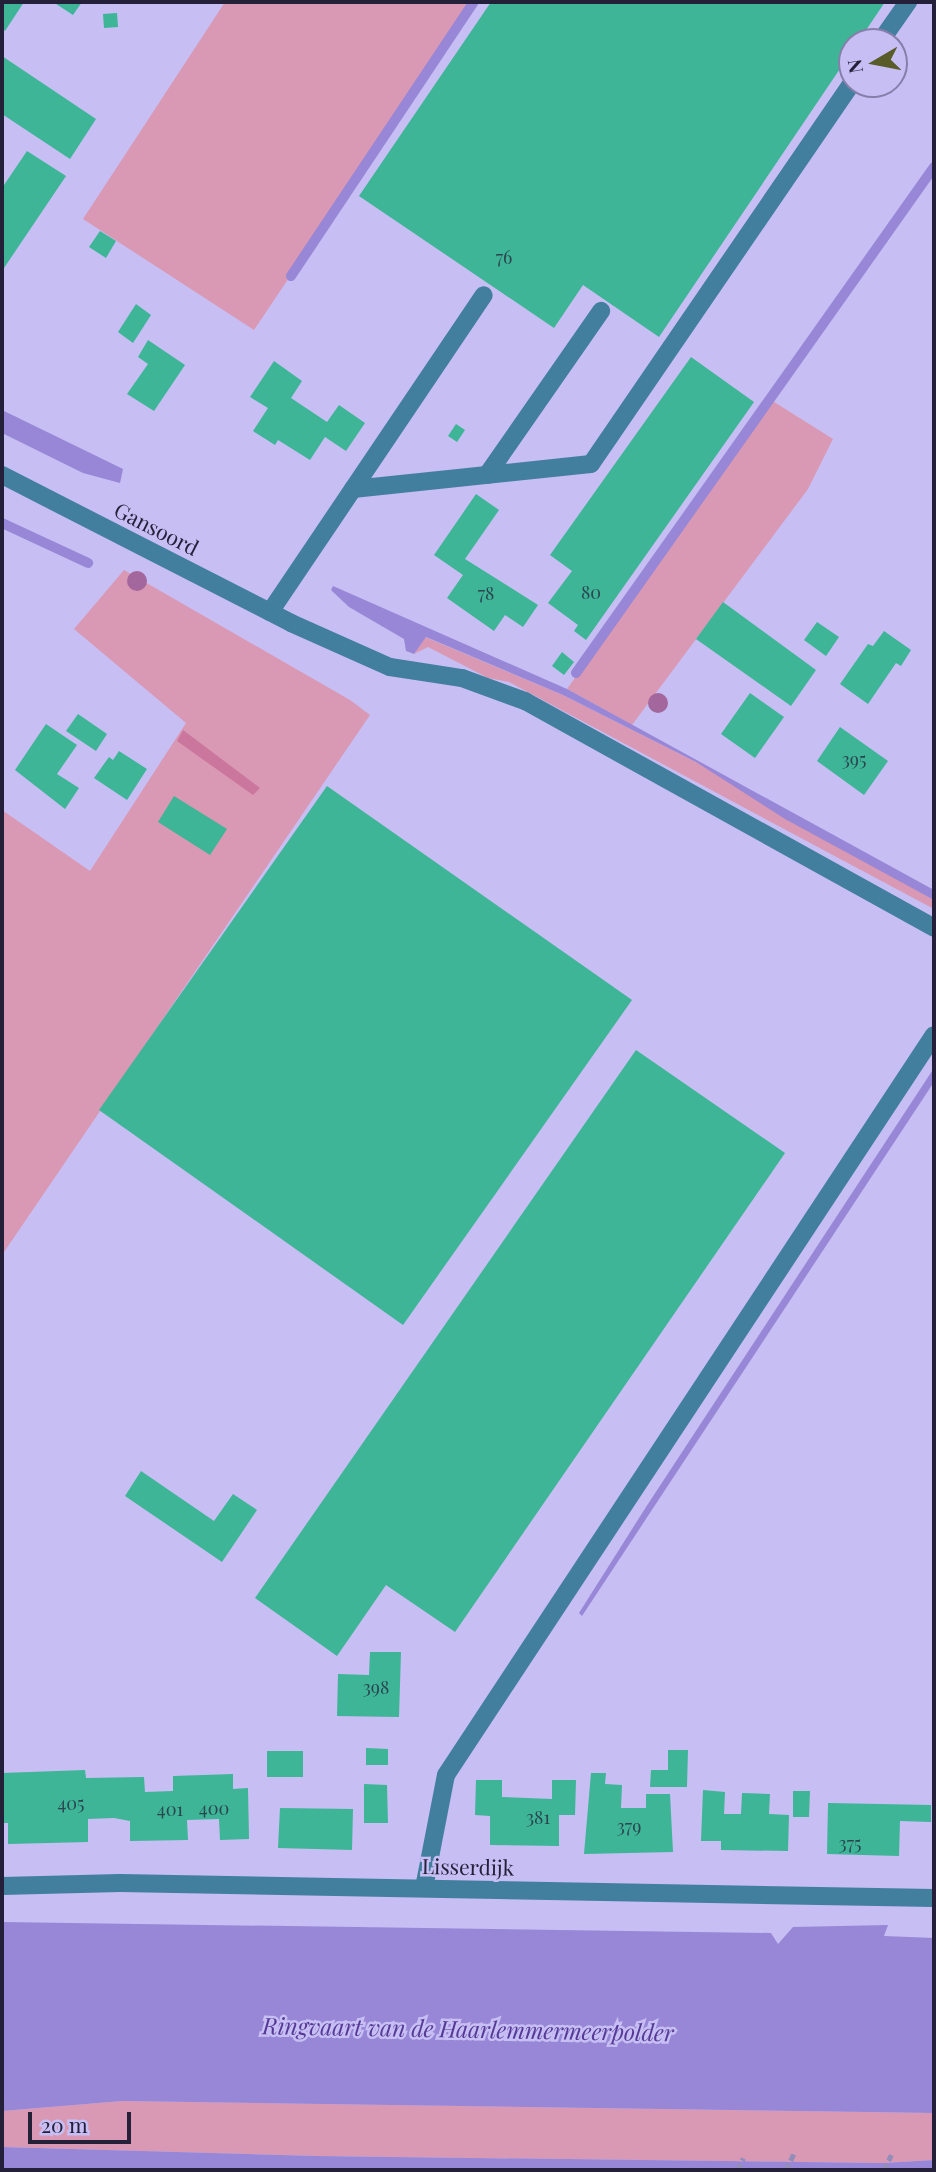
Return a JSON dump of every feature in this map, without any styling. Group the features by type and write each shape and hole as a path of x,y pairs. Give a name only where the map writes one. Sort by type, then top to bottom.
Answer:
{"street":[{"path":"890,28 908,2"},
{"path":"353,489 591,464 842,98"},
{"path":"270,612 484,295"},
{"path":"487,475 601,311"},
{"name":"Gansoord","path":"2,474 270,612 390,667 462,678 525,701 934,928"},
{"path":"424,1888 446,1775 934,1035"},
{"name":"Lisserdijk","path":"2,1886 424,1888 934,1898"}],"path":[{"path":"786,2170 794,2153"},
{"path":"884,2170 891,2155"},
{"path":"738,2170 743,2158"}],"shaded area":[{"path":"225,2 474,2 254,330 83,219"},
{"path":"771,400 833,439 808,489 632,725 567,689"},
{"path":"124,570 350,700 370,715 2,1255 2,810 90,871 186,723 74,629"},
{"path":"425,637 563,695 696,762 934,900 934,909 509,682 488,678 428,647 414,654"},
{"path":"183,730 260,788 253,795 177,741"},
{"path":"122,2101 934,2113 934,2160 884,2163 317,2156 2,2147 2,2111"}],"water":[{"path":"2,410 123,469 120,483 83,473 2,433"},
{"path":"333,586 567,689 934,890 934,900 785,819 696,762 563,695 426,637 414,654 406,651 404,639 349,607 331,590"},
{"path":"934,1068 934,1082 582,1616 579,1613 646,1507"},
{"name":"Ringvaart van de Haarlemmermeerpolder","path":"2,1922 771,1933 778,1944 793,1927 888,1925 884,1936 934,1938 934,2113 122,2101 2,2111"},
{"path":"2,2147 317,2156 884,2163 934,2160 934,2170 2,2170"}],"building":[{"path":"2,2 24,2 5,31 2,28"},
{"path":"53,2 82,2 73,15"},
{"path":"491,2 885,2 867,28 838,28 838,72 659,337 583,285 554,328 359,196"},
{"path":"117,13 118,27 104,28 103,14"},
{"path":"2,56 96,119 70,159 2,114"},
{"path":"27,151 66,176 2,271 2,188"},
{"path":"100,231 116,241 106,258 89,247"},
{"path":"136,304 151,315 133,343 118,332"},
{"path":"148,340 185,365 154,411 127,394 148,364 138,357"},
{"path":"691,357 754,402 586,640 574,631 578,625 548,603 572,571 550,555"},
{"path":"274,361 302,381 291,398 327,422 339,405 365,423 346,451 325,437 310,460 278,440 275,445 253,431 268,408 250,397"},
{"path":"456,424 465,430 457,442 448,436"},
{"path":"476,494 499,510 465,559 538,605 523,627 505,615 494,631 447,598 463,575 434,555"},
{"path":"723,602 816,670 791,706 696,639"},
{"path":"817,622 839,637 826,656 804,640"},
{"path":"884,631 911,650 901,666 896,663 868,704 840,684 868,644 873,646"},
{"path":"562,652 574,662 564,675 552,666"},
{"path":"750,693 784,717 755,758 721,734"},
{"path":"78,714 107,734 96,751 66,731"},
{"path":"46,724 77,745 57,774 79,788 65,809 15,770"},
{"path":"840,727 888,761 864,795 817,761"},
{"path":"119,751 147,769 127,800 94,778 109,757 113,760"},
{"path":"327,786 632,1000 403,1325 99,1110"},
{"path":"174,796 227,829 210,855 158,822"},
{"path":"636,1050 785,1153 455,1632 386,1585 337,1656 255,1598"},
{"path":"141,1471 214,1521 233,1494 257,1510 222,1562 125,1496"},
{"path":"370,1652 401,1652 399,1717 337,1716 338,1674 369,1675"},
{"path":"366,1748 388,1749 388,1765 366,1765"},
{"path":"668,1750 688,1750 687,1787 650,1787 651,1770 668,1770"},
{"path":"267,1751 303,1751 303,1777 267,1777"},
{"path":"85,1770 86,1778 144,1777 145,1792 173,1791 173,1776 233,1774 233,1789 248,1788 249,1839 220,1840 219,1819 187,1820 188,1840 130,1841 130,1821 114,1818 88,1819 88,1842 8,1844 8,1823 2,1823 2,1773"},
{"path":"591,1773 606,1773 605,1784 622,1785 621,1808 646,1808 646,1794 670,1794 673,1852 584,1854"},
{"path":"476,1780 502,1780 502,1797 552,1799 552,1780 576,1780 575,1815 559,1815 559,1846 490,1845 490,1816 475,1815"},
{"path":"364,1784 387,1785 388,1823 364,1823"},
{"path":"703,1790 725,1792 724,1814 741,1814 742,1793 770,1794 769,1814 789,1815 788,1851 721,1850 721,1841 701,1841"},
{"path":"793,1791 810,1791 809,1817 793,1817"},
{"path":"828,1803 931,1805 931,1822 900,1821 899,1856 827,1854"},
{"path":"280,1808 353,1809 352,1850 278,1848"}],"waterway":[{"path":"291,276 474,2"},
{"path":"576,673 934,167"},
{"path":"2,523 88,563"}]}
